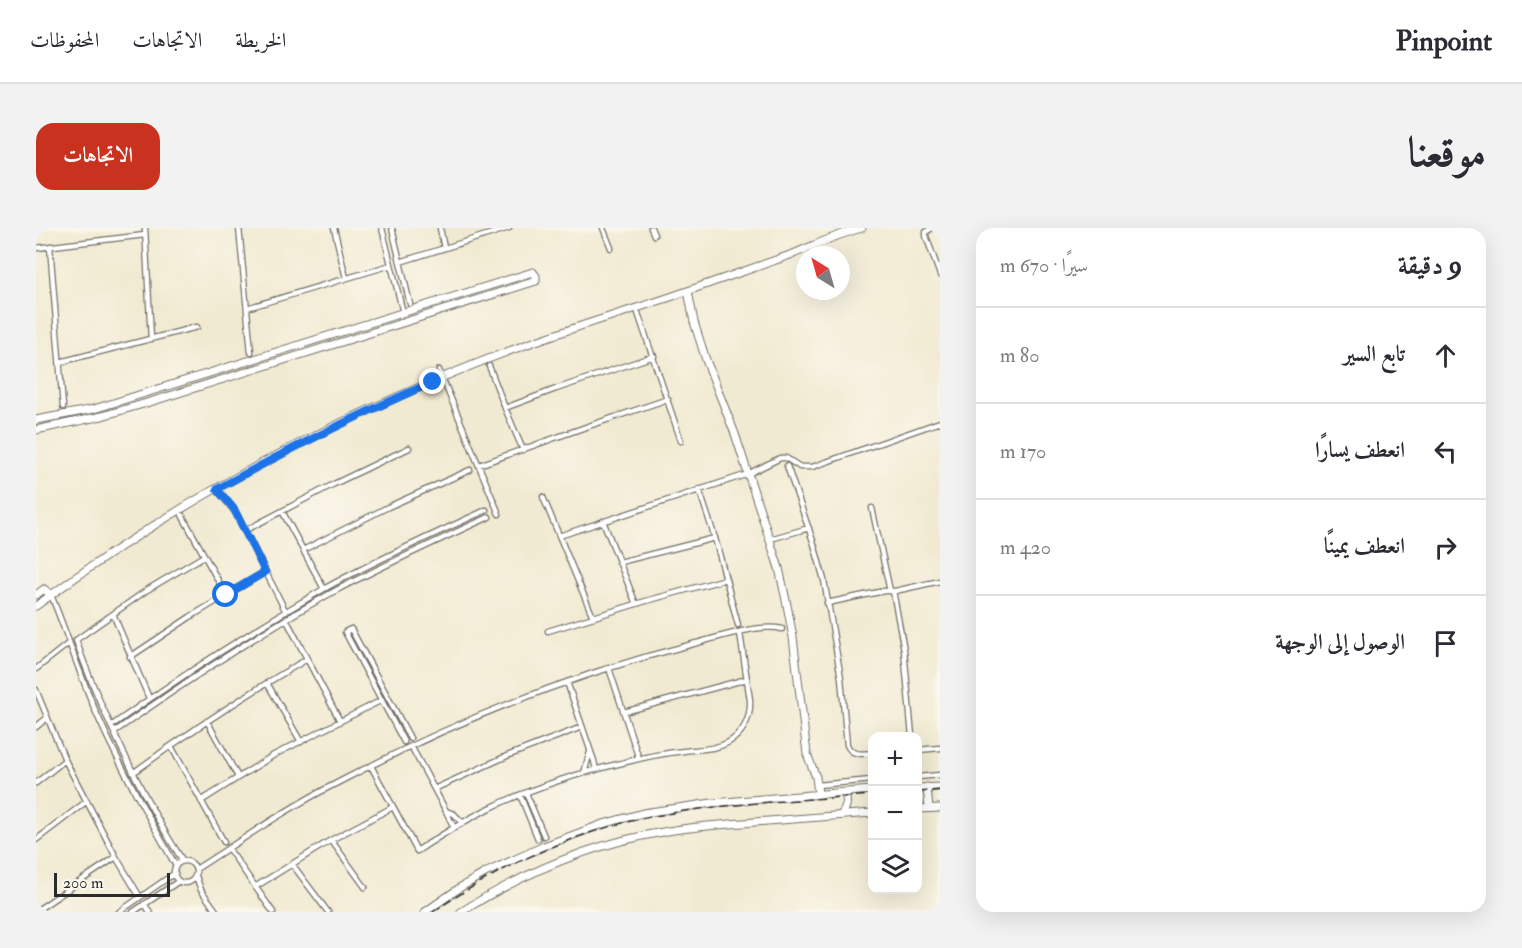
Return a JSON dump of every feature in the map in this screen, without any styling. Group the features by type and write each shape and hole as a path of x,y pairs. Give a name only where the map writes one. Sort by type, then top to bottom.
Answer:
{"street":[{"path":"145,228 151,339"},
{"path":"239,228 251,352"},
{"path":"334,228 346,278"},
{"path":"382,228 403,312"},
{"path":"392,228 410,304"},
{"path":"440,228 444,248"},
{"path":"400,262 509,228"},
{"path":"603,228 610,248"},
{"path":"651,228 654,235"},
{"path":"36,606 126,543 217,489 325,431 389,401 538,340 688,291 861,228 869,228"},
{"path":"932,228 926,232 926,236 940,275"},
{"path":"36,248 145,235"},
{"path":"50,246 63,407"},
{"path":"247,308 391,264"},
{"path":"36,420 123,400 533,272 536,276 536,281 124,410 36,430"},
{"path":"688,291 705,360 748,474 770,539 788,605 807,752 815,774 818,794"},
{"path":"638,313 681,441"},
{"path":"359,326 363,336"},
{"path":"60,362 197,327"},
{"path":"505,408 654,356"},
{"path":"489,366 523,450"},
{"path":"439,370 499,514"},
{"path":"131,397 131,403 135,406"},
{"path":"478,465 668,399"},
{"path":"123,400 126,404 124,410"},
{"path":"559,536 748,474 782,458 800,467 808,468 940,422"},
{"path":"244,531 409,448"},
{"path":"787,466 821,568 841,678 847,745 849,750 856,754 868,753"},
{"path":"303,550 388,507 470,470"},
{"path":"217,489 234,509 286,612"},
{"path":"699,489 715,538 738,625"},
{"path":"543,496 593,617"},
{"path":"872,508 905,660 912,732"},
{"path":"111,726 210,658 324,589 486,510"},
{"path":"282,511 324,589"},
{"path":"182,515 226,595"},
{"path":"114,732 200,672 286,619 388,564 489,517"},
{"path":"467,519 470,526"},
{"path":"603,521 636,604"},
{"path":"770,539 809,528"},
{"path":"620,562 715,538"},
{"path":"204,556 165,579 76,640 90,681 154,814 183,861 191,863 196,871 201,890 216,912"},
{"path":"130,657 172,628 265,572"},
{"path":"548,631 726,579"},
{"path":"827,603 940,581"},
{"path":"36,595 44,589 51,595 90,699 113,750 176,866 175,873 183,882 190,882 196,871 228,848 302,802 411,746 494,710 567,682 664,651 763,628 782,630"},
{"path":"113,614 149,699"},
{"path":"286,619 340,721"},
{"path":"404,742 345,632 351,629 410,738"},
{"path":"371,766 417,851 463,823 519,795 584,773 639,759 680,751 716,748 734,739 744,728 749,715 750,700 740,633"},
{"path":"36,669 69,643"},
{"path":"133,773 207,721 307,660"},
{"path":"609,668 639,759"},
{"path":"624,712 747,679"},
{"path":"567,682 596,770"},
{"path":"267,683 301,742"},
{"path":"36,690 66,760 116,857 140,897"},
{"path":"201,801 238,777 382,700"},
{"path":"131,712 134,718"},
{"path":"36,727 47,718"},
{"path":"393,722 399,718"},
{"path":"207,721 238,777"},
{"path":"434,789 507,756 582,727"},
{"path":"171,746 224,842"},
{"path":"411,746 454,828"},
{"path":"922,750 940,748"},
{"path":"584,773 590,752"},
{"path":"36,783 66,760"},
{"path":"922,777 940,775"},
{"path":"817,785 868,780"},
{"path":"927,787 929,808"},
{"path":"922,788 940,787"},
{"path":"424,912 487,872 544,846 603,824 643,813 712,803 868,790"},
{"path":"841,815 846,802 844,792"},
{"path":"526,793 544,836"},
{"path":"519,795 538,839"},
{"path":"36,840 87,801"},
{"path":"255,887 331,840 393,807"},
{"path":"922,809 940,808"},
{"path":"446,811 463,823"},
{"path":"461,912 507,885 537,871 630,838 696,827 868,813"},
{"path":"331,840 365,886"},
{"path":"228,848 273,912"},
{"path":"37,909 116,857"},
{"path":"176,866 183,861"},
{"path":"292,864 328,912"},
{"path":"118,912 175,873"},
{"path":"133,912 179,880"},
{"path":"148,892 158,894"},
{"path":"144,904 150,912"}],"railway":[{"path":"922,792 940,790"},
{"path":"433,912 479,883 553,846 631,821 721,806 868,795"}],"route":[{"path":"226,595 265,572 234,509 217,489 325,431 433,382"}]}
